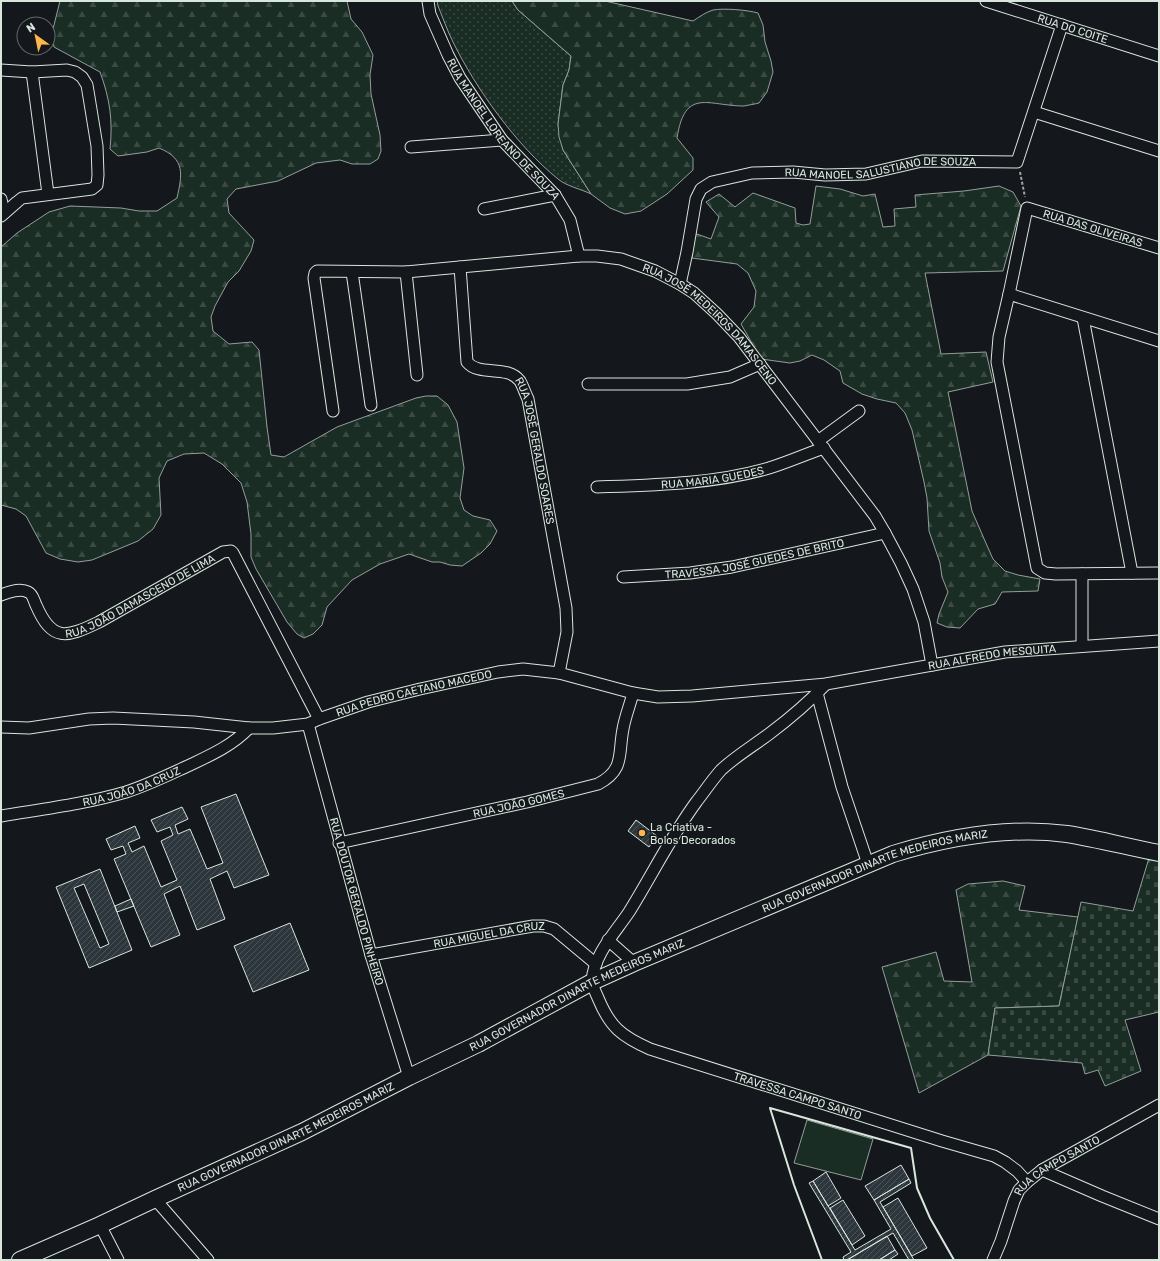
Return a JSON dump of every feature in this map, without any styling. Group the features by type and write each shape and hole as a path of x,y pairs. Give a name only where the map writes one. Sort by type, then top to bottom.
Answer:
{"main road":[{"name":"RUA GOVERNADOR DINARTE MEDEIROS MARIZ","path":"20,1260 302,1132 409,1077 478,1044 592,982 868,864 920,846 957,838 1024,832 1066,834 1159,853"}],"street":[{"name":"RUA MANOEL LOREANO DE SOUZA","path":"428,1 430,14 448,55 471,95 502,140 555,195 570,220 579,256"},
{"name":"RUA DO COITE","path":"986,1 1159,56"},
{"path":"1017,162 1062,25"},
{"path":"1,70 32,72 67,70 75,72 82,77 88,86 97,146 98,175 98,183 96,186 87,189 22,198 3,215"},
{"path":"32,72 48,194"},
{"path":"1034,112 1159,151"},
{"path":"411,147 502,140"},
{"name":"RUA MANOEL SALUSTIANO DE SOUZA","path":"680,284 696,199 701,189 712,182 752,173 793,172 825,175 866,174 922,161 1017,162"},
{"path":"484,209 555,195"},
{"path":"1,199 3,215"},
{"path":"1027,208 999,337 997,362 1036,566 1039,570 1045,573 1159,573"},
{"name":"RUA DAS OLIVEIRAS","path":"1027,208 1159,248"},
{"name":"RUA JOSÉ MEDEIROS DAMASCENO","path":"333,411 314,278 314,273 317,271 406,272 579,256 597,256 621,259 655,271 694,293 739,337 875,516 885,532 913,589 924,622 932,665"},
{"name":"RUA JOSÉ GERALDO SOARES","path":"460,267 467,362 475,368 507,372 513,375 519,380 528,399 566,608 567,632 559,673"},
{"path":"352,272 371,405"},
{"path":"406,272 417,375"},
{"path":"1009,294 1159,341"},
{"path":"1083,318 1132,573"},
{"path":"588,384 687,384 730,377 760,364"},
{"name":"RUA MARIA GUEDES","path":"597,487 659,484 732,476 770,468 821,444 859,411"},
{"name":"TRAVESSA JOSÉ GUEDES DE BRITO","path":"623,577 690,573 732,567 885,532"},
{"name":"RUA JOÃO DAMASCENO DE LIMA","path":"1,595 21,590 28,592 32,595 39,612 49,627 55,632 66,634 84,629 99,622 223,552 230,551 233,553 319,720"},
{"path":"1082,574 1082,646"},
{"name":"RUA ALFREDO MESQUITA","path":"826,684 1005,652 1159,641"},
{"name":"RUA PEDRO CAETANO MACEDO","path":"1,726 29,728 89,719 113,718 194,722 249,728 273,728 308,724 376,700 420,689 498,672 523,669 559,673 658,697 692,696 826,684"},
{"path":"592,982 596,964 608,940 628,913 686,816 710,783 738,756 770,733 826,684"},
{"name":"RUA JOÃO GOMES","path":"339,843 526,802 598,784 613,773 619,762 622,732 633,692"},
{"path":"817,693 842,787 868,864"},
{"name":"RUA DOUTOR GERALDO PINHEIRO","path":"308,724 339,843 371,955 409,1077"},
{"name":"RUA JOÃO DA CRUZ","path":"1,816 94,800 127,792 203,759 240,737 249,728"},
{"name":"RUA MIGUEL DA CRUZ","path":"371,955 518,928 539,926 554,929 596,964"},
{"path":"608,940 634,963"},
{"name":"TRAVESSA CAMPO SANTO","path":"592,982 610,1022 620,1033 631,1041 650,1049 784,1092 942,1142 994,1156 1017,1171 1027,1182"},
{"name":"RUA CAMPO SANTO","path":"993,1260 1014,1201 1019,1190 1027,1182 1042,1170 1159,1105"},
{"path":"1042,1170 1159,1219"},
{"path":"155,1199 208,1260"},
{"path":"100,1225 118,1260"}],"path":[{"path":"1017,162 1027,208"}],"green space":[{"path":"60,1 347,1 351,19 362,32 373,55 370,75 371,94 380,135 381,151 378,159 370,164 352,164 340,160 316,163 278,181 236,189 227,199 229,213 254,240 251,251 239,271 228,282 215,306 211,317 213,331 229,344 252,342 259,350 271,455 284,457 337,427 416,398 437,396 448,405 457,422 464,468 460,498 464,510 473,516 490,520 497,531 490,544 481,553 462,566 432,562 409,554 380,564 352,580 327,607 322,625 313,634 304,638 297,634 287,622 256,569 251,557 251,534 247,502 241,483 222,464 204,453 184,454 167,461 159,478 161,515 153,529 138,541 92,560 78,562 60,559 46,553 26,516 16,509 1,505 1,247 17,233 49,212 70,206 157,211 177,198 181,175 180,168 174,157 168,152 159,148 147,152 118,156 110,149 110,110 100,72 56,48 56,17"},
{"path":"437,1 512,1 518,10 571,56 569,70 563,85 558,124 563,150 591,194 569,186 558,179 543,166 513,134 473,79 462,60 449,33"},
{"path":"512,1 605,1 693,21 705,13 713,10 723,9 758,13 763,25 765,42 773,72 767,92 759,103 744,106 709,103 692,105 686,111 681,122 677,138 693,158 693,170 667,194 641,211 625,214 610,208 591,194 563,150 559,137 558,124 563,85 569,70 571,56 518,10"},
{"path":"816,186 840,189 863,196 875,194 883,227 895,226 894,209 916,207 915,195 964,191 999,186 1013,192 1021,206 1003,271 925,273 941,354 986,352 993,382 948,392 972,511 993,559 1005,571 1040,579 1038,591 1002,592 995,604 978,609 960,628 947,627 937,623 948,592 942,577 940,563 929,531 927,498 924,482 912,430 905,413 896,403 862,394 843,383 840,371 824,360 812,355 800,361 790,363 761,359 741,324 754,307 756,291 748,273 737,264 692,258 694,233 711,239 719,217 706,202 719,194 735,207 753,193 795,208 796,223 803,225 810,224"},
{"path":"1149,858 1159,861 1159,1012 1125,1020 1141,1071 1105,1086 1098,1070 1085,1074 1082,1063 988,1055 995,1008 1059,1006 1081,902 1133,911"},
{"path":"1003,881 1025,886 1019,910 1078,917 1059,1006 995,1008 988,1055 919,1093 882,967 936,952 944,981 972,982 956,890 968,884"},
{"path":"807,1120 873,1139 861,1180 794,1163"}],"building":[{"path":"236,794 269,875 234,888 227,871 210,879 225,919 197,930 180,886 164,894 180,935 151,947 114,859 126,854 123,846 111,850 106,839 135,826 140,838 128,843 132,852 144,846 161,887 177,880 161,841 173,835 170,827 157,832 151,820 182,807 188,819 175,825 178,834 190,829 207,869 223,863 201,807"},
{"name":"La Criativa - Bolos Decorados","path":"636,820 657,836 649,847 628,831"},
{"path":"100,869 132,950 89,968 56,887","holes":["84,884 109,944 100,948 74,888"]},
{"path":"131,899 134,906 117,912 115,906"},
{"path":"290,923 309,970 253,992 234,946"},
{"path":"901,1165 909,1179 874,1200 865,1186"},
{"path":"826,1172 841,1198 828,1206 813,1181"},
{"path":"909,1179 911,1183 880,1202 914,1260 909,1260 893,1233 847,1260 844,1260 843,1257 851,1252 809,1183 813,1181 855,1250 891,1229 874,1200"},
{"path":"898,1198 927,1248 912,1256 883,1207"},
{"path":"843,1200 865,1236 852,1245 830,1208"},
{"path":"887,1236 895,1250 879,1260 847,1260"},
{"path":"895,1250 898,1254 889,1260 879,1260"}],"wall":[{"path":"822,1260 794,1185 770,1108 911,1148 917,1188 930,1218 954,1260"}],"place":[{"name":"La Criativa - Bolos Decorados","path":"642,833"}]}
